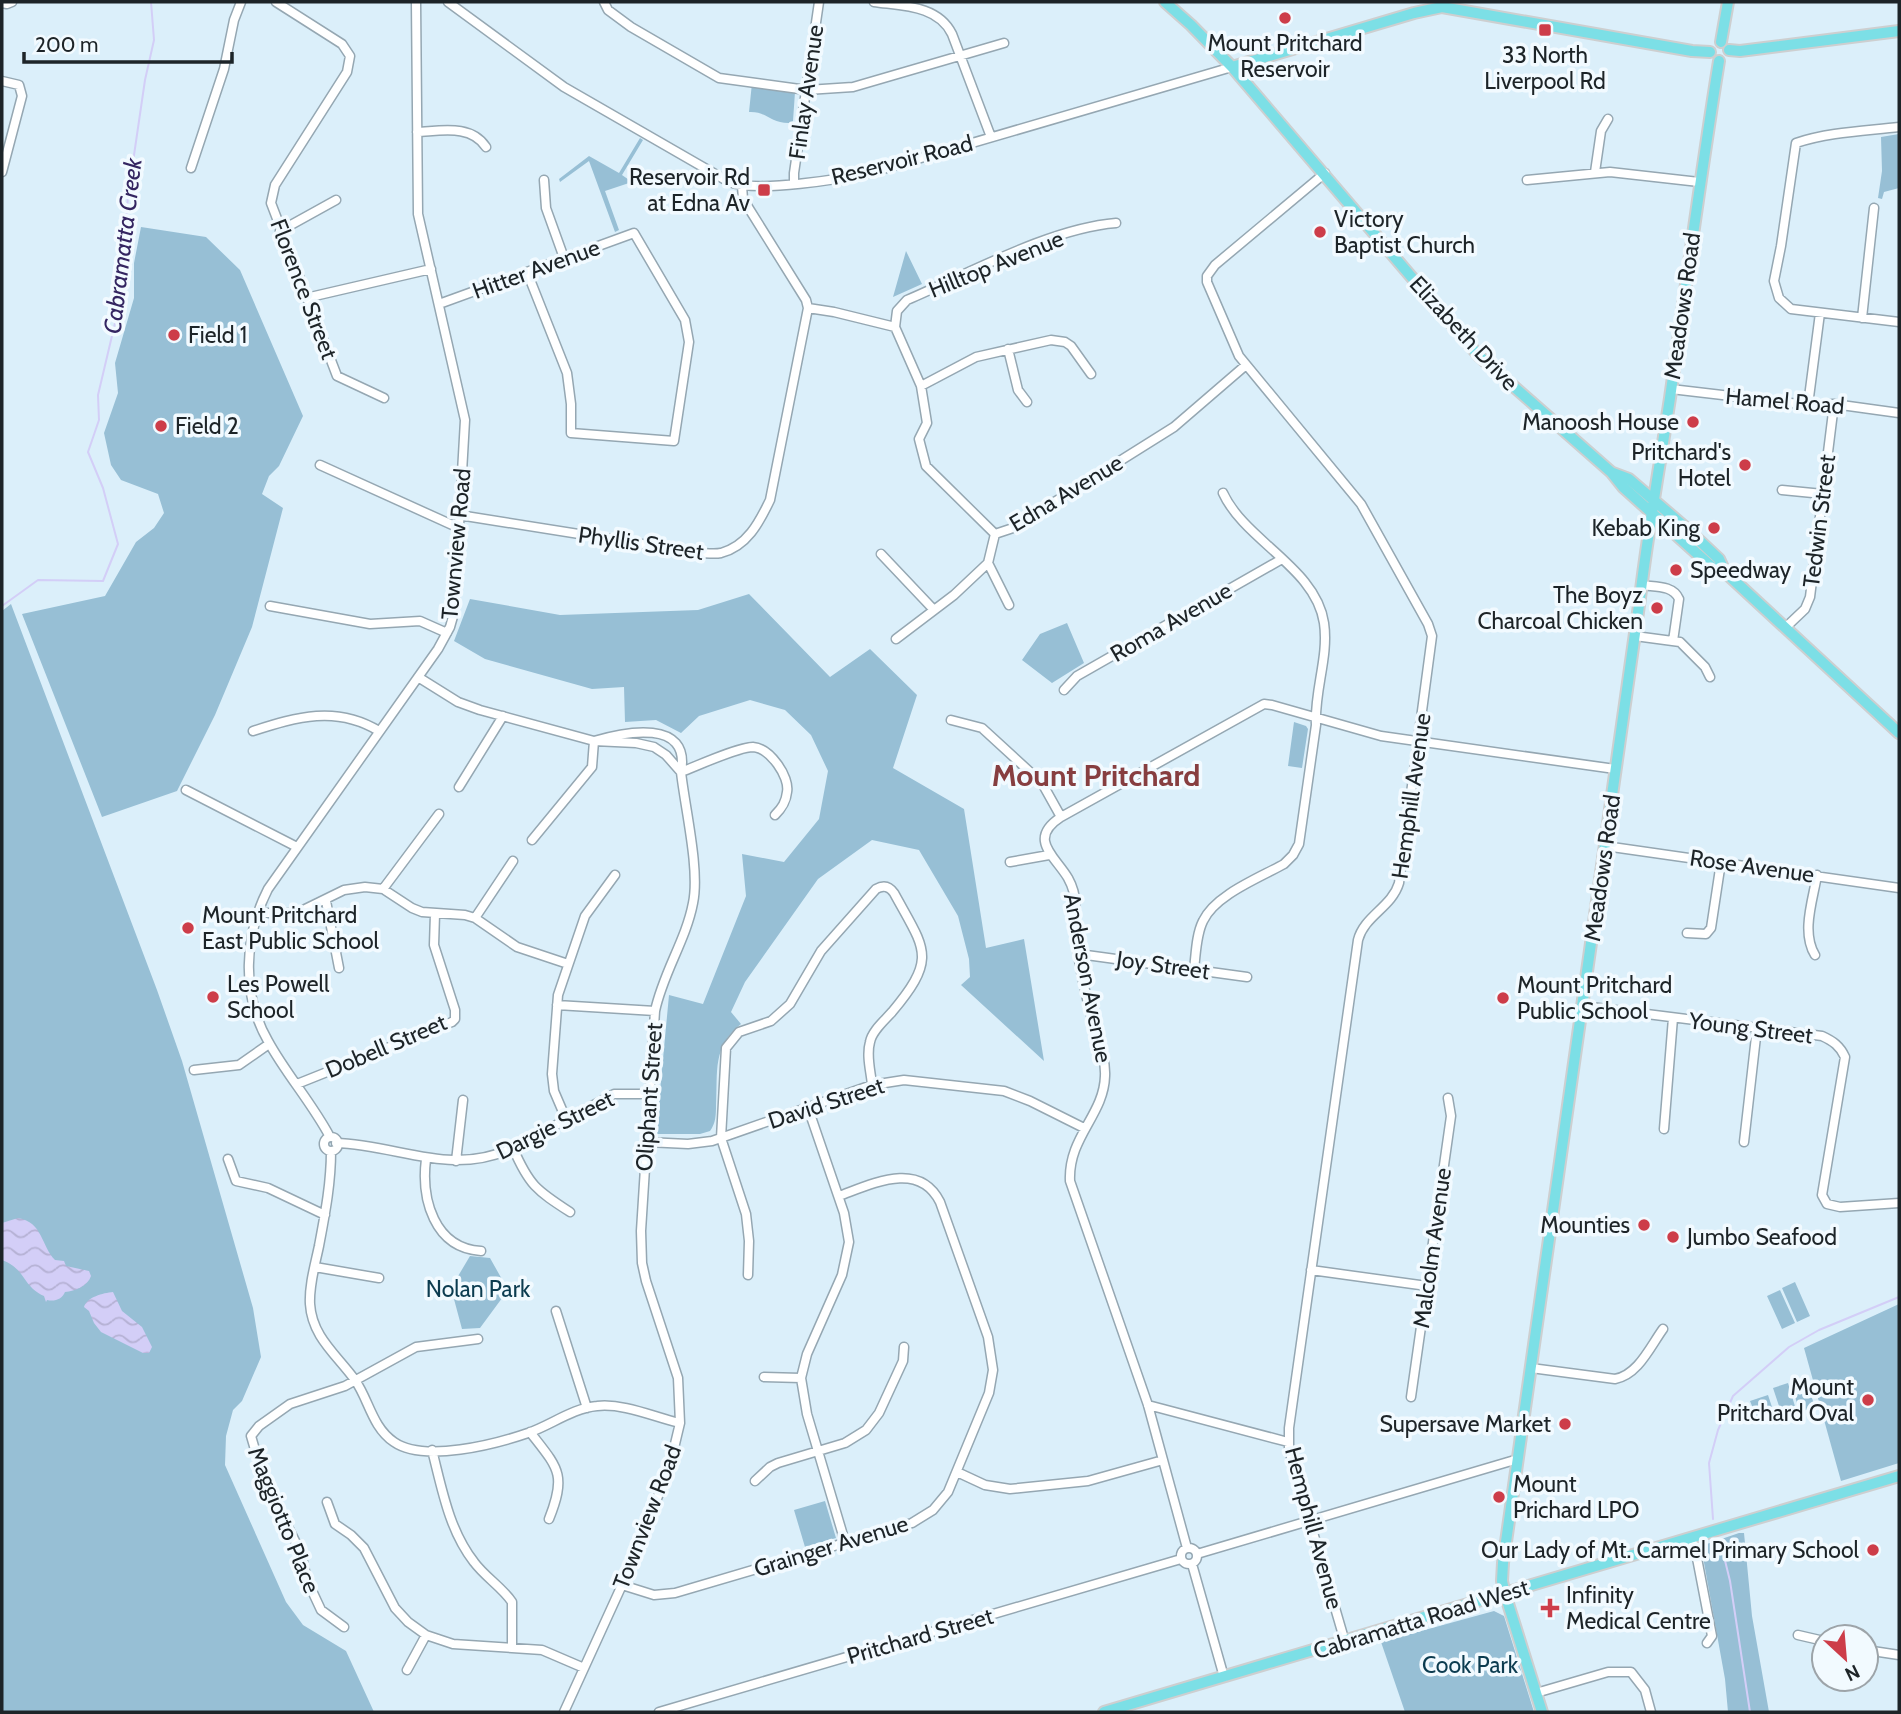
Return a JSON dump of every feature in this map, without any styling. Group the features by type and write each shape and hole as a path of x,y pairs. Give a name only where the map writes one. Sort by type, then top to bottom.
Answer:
{"main road":[{"name":"Elizabeth Drive","path":"1165,2 1232,67 1479,356 1611,472 1623,487 1652,505 1713,568 1725,572 1899,733"},
{"name":"Elizabeth Drive","path":"1174,2 1191,25"},
{"path":"1721,42 1728,2"},
{"path":"1232,67 1414,13 1443,7 1710,52"},
{"path":"1729,50 1740,51 1899,31"},
{"path":"1721,42 1727,44 1729,50 1726,58 1719,61 1713,58 1710,52 1713,45 1721,42"},
{"name":"Meadows Road","path":"1542,1712 1505,1594 1502,1574 1652,505 1719,61"},
{"name":"Cabramatta Road West","path":"1104,1712 1899,1476"}],"street":[{"path":"2,2 12,2"},
{"path":"191,168 224,69 234,20 241,2"},
{"name":"Florence Street","path":"276,2 342,44 350,56 347,72 275,185 271,203 337,376 384,398"},
{"name":"Townview Road","path":"416,2 416,201 464,410 454,613 447,633 418,677 268,889 257,913 249,953 249,980 254,1008 269,1044 297,1084 332,1144 331,1183 310,1304 314,1324 325,1344 355,1381 384,1434 405,1448 470,1448 530,1432 587,1408 617,1407 680,1423 669,1469 622,1585 564,1712"},
{"name":"Reservoir Road","path":"447,2 564,87 719,176 742,186 794,183 873,172 1232,67"},
{"path":"604,2 608,10 631,27 719,78 807,90 853,87 1004,43"},
{"name":"Finlay Avenue","path":"794,183 819,2"},
{"path":"874,2 922,10 939,16 949,27 991,137"},
{"path":"2,81 19,85 22,96 2,172"},
{"path":"1595,172 1601,131 1608,119"},
{"path":"1899,127 1838,133 1796,143 1773,282 1779,298 1791,309 1899,322"},
{"path":"417,132 466,131 475,134 486,147"},
{"path":"1527,180 1595,172 1699,182"},
{"name":"Hemphill Avenue","path":"1325,173 1215,265 1207,276 1210,292 1229,337 1246,365 1361,504 1431,630 1432,647 1397,891 1364,926 1358,940 1288,1442 1345,1642"},
{"path":"544,180 546,208 564,258"},
{"path":"742,186 743,199 806,300 808,308 895,327"},
{"path":"280,231 336,200"},
{"path":"1862,318 1874,208"},
{"name":"Hilltop Avenue","path":"895,327 898,307 907,300 1039,243 1098,225 1116,223"},
{"name":"Hitter Avenue","path":"439,304 634,233 685,320 689,342 674,441 571,433 567,373 527,272"},
{"path":"306,298 431,269"},
{"name":"Phyllis Street","path":"460,515 686,551 719,553 742,542 758,525 770,500 808,308"},
{"path":"1808,405 1820,313"},
{"name":"Edna Avenue","path":"895,327 921,386 927,423 919,439 926,466 995,534 1013,528 1174,427 1246,365"},
{"path":"921,386 968,360 1051,340 1065,342 1071,346 1091,374"},
{"path":"1008,349 1018,390 1027,402"},
{"name":"Hamel Road","path":"1671,389 1899,413"},
{"name":"Tedwin Street","path":"1785,628 1805,609 1810,597 1833,404"},
{"path":"320,465 459,528"},
{"path":"1782,490 1823,494"},
{"path":"1194,970 1199,932 1213,906 1284,864 1296,850 1324,641 1322,614 1307,585 1233,510 1223,493"},
{"path":"896,639 988,564 995,534"},
{"path":"881,554 934,610"},
{"name":"Roma Avenue","path":"1064,690 1077,676 1282,559"},
{"path":"988,564 1009,605"},
{"path":"1642,585 1672,589 1676,593 1679,599 1673,641"},
{"path":"270,606 370,624 420,621 447,633"},
{"path":"1634,636 1680,642 1705,667 1710,677"},
{"name":"Oliphant Street","path":"418,677 458,702 503,716 594,741 636,743 654,747 666,755 681,772"},
{"path":"1010,862 1049,855 1046,834 1049,827 1061,817 1258,706 1272,705 1381,736 1615,769"},
{"path":"253,731 316,715 338,716 364,723 379,731"},
{"path":"459,787 503,716"},
{"path":"951,720 982,728 1042,783 1061,817"},
{"name":"Oliphant Street","path":"594,741 632,732 658,733 676,747 682,759 681,772 695,890 689,916 664,978 655,1011 640,1231 642,1263 678,1378 680,1423"},
{"path":"532,841 592,767 594,741"},
{"path":"681,772 746,748 759,748 769,755 787,784 783,807 775,816"},
{"path":"186,790 297,847"},
{"path":"383,889 439,814"},
{"name":"Rose Avenue","path":"1605,846 1899,888"},
{"name":"Anderson Avenue","path":"1049,855 1063,870 1072,888 1079,954 1105,1069 1101,1100 1071,1158 1070,1181 1148,1405 1187,1548"},
{"path":"475,918 513,861"},
{"path":"1686,933 1706,934 1711,928 1721,862"},
{"path":"566,1119 554,1091 552,1074 557,1005 585,916 615,875"},
{"path":"1815,955 1808,930 1817,875"},
{"path":"748,1275 749,1241 746,1214 721,1138 726,1048 739,1032 771,1021 790,1004 821,951 876,890 884,886 894,893 917,935 923,954 913,987 871,1037 868,1054 872,1086"},
{"path":"257,913 297,914 352,888 383,889 412,908 435,914 475,918 517,947 568,964"},
{"path":"326,901 339,968"},
{"name":"Dobell Street","path":"297,1084 455,1019 455,1010 434,945 435,914"},
{"name":"Joy Street","path":"1079,954 1247,977"},
{"path":"557,1005 655,1011"},
{"name":"Young Street","path":"1583,1006 1822,1036 1841,1048 1845,1057 1822,1195 1827,1204 1840,1207 1899,1203"},
{"path":"1664,1129 1673,1017"},
{"path":"1744,1142 1757,1028"},
{"path":"194,1070 239,1065 269,1044"},
{"name":"David Street","path":"647,1142 695,1143 721,1138 889,1081 1003,1091 1030,1101 1084,1129"},
{"name":"Dargie Street","path":"332,1144 364,1146 426,1159 456,1161 487,1158 513,1148 614,1094 649,1094"},
{"name":"Malcolm Avenue","path":"1411,1398 1451,1116 1448,1098"},
{"path":"456,1161 463,1100"},
{"path":"808,1108 848,1228 848,1254 839,1285 807,1354 801,1378 807,1414 845,1542"},
{"path":"513,1148 533,1187 570,1212"},
{"path":"228,1159 236,1181 260,1185 325,1214"},
{"path":"426,1159 426,1199 436,1223 466,1250 481,1251"},
{"name":"Grainger Avenue","path":"622,1585 645,1594 664,1595 923,1518 941,1502 957,1472 989,1394 993,1361 988,1337 940,1202 931,1189 906,1177 883,1180 839,1196"},
{"path":"315,1268 379,1278"},
{"path":"1311,1270 1427,1286"},
{"path":"556,1311 587,1408"},
{"path":"1531,1368 1622,1378 1634,1370 1663,1329"},
{"path":"355,1381 416,1347 478,1339"},
{"path":"755,1481 778,1463 856,1437 873,1422 903,1361 904,1347"},
{"path":"764,1377 801,1378"},
{"name":"Maggiotto Place","path":"344,1627 321,1610 307,1580 301,1553 263,1477 251,1436 259,1426 290,1404 355,1381"},
{"path":"1148,1405 1288,1442"},
{"path":"530,1432 558,1473 559,1489 549,1520"},
{"path":"432,1450 446,1503 460,1541 482,1572 512,1602 512,1647"},
{"path":"1197,1554 1518,1459"},
{"path":"957,1472 985,1485 1010,1489 1088,1481 1163,1460"},
{"path":"327,1502 335,1524 364,1548 395,1608 426,1635 453,1644 550,1651 584,1668"},
{"path":"1691,1538 1712,1636 1707,1643"},
{"path":"1187,1548 1193,1549 1197,1554 1197,1559 1192,1564 1181,1559 1187,1548"},
{"name":"Pritchard Street","path":"659,1712 1181,1559"},
{"path":"1192,1564 1224,1677"},
{"path":"407,1670 426,1635"},
{"path":"1797,1635 1810,1638"},
{"path":"1880,1652 1899,1655"},
{"path":"1536,1693 1608,1672 1631,1672 1645,1690 1651,1712"}],"green space":[{"path":"752,83 795,92 793,121 784,123 760,113 749,112"},
{"path":"1899,134 1899,188 1884,192 1882,199 1878,198 1882,171 1881,137"},
{"path":"640,138 643,140 622,175 632,182 605,191 619,230 615,232 589,161 560,182 559,179 589,156 619,173"},
{"path":"141,227 206,237 240,270 303,416 279,466 269,476 262,494 283,508 252,627 215,715 177,791 102,817 22,614 105,596 136,542 154,528 164,513 158,494 121,480 111,465 104,433 118,393 115,363 134,298 134,263"},
{"path":"906,251 922,284 893,297"},
{"path":"749,594 830,677 870,649 917,695 893,768 964,809 986,948 1024,939 1044,1061 961,985 970,977 969,959 958,916 919,850 872,840 818,879 745,982 731,1012 741,1024 725,1042 718,1060 716,1115 710,1131 700,1134 656,1134 669,995 703,1004 746,896 742,854 784,862 819,819 828,771 811,735 785,710 750,700 699,716 681,733 656,720 625,722 624,687 592,689 485,659 454,641 470,599 560,615 698,610"},
{"path":"11,604 182,1061 253,1308 261,1357 242,1401 233,1410 226,1436 225,1465 286,1602 303,1625 346,1651 374,1712 2,1712 2,611"},
{"path":"1067,623 1084,663 1052,683 1022,660 1040,634"},
{"path":"1294,722 1308,729 1302,768 1288,766"},
{"name":"Nolan Park","path":"470,1256 490,1258 508,1290 480,1328 462,1329 451,1288"},
{"path":"1795,1282 1810,1316 1797,1322 1782,1288"},
{"path":"1780,1290 1795,1323 1782,1329 1767,1296"},
{"name":"Mount Pritchard Oval","path":"1899,1304 1899,1463 1841,1481 1804,1348"},
{"path":"1805,1377 1815,1407 1800,1412 1790,1382"},
{"path":"1788,1383 1797,1413 1783,1418 1773,1388"},
{"path":"1768,1395 1773,1410 1756,1416 1750,1401"},
{"path":"825,1501 836,1538 805,1547 794,1510"},
{"path":"1744,1533 1752,1616 1769,1712 1728,1712 1725,1679 1701,1546"},
{"name":"Cook Park","path":"1494,1611 1504,1616 1534,1712 1405,1712 1381,1642"}],"water":[{"path":"18,1218 26,1220 37,1229 55,1260 64,1261 66,1266 89,1271 91,1276 87,1283 65,1292 58,1299 46,1302 44,1296 32,1287 16,1268 2,1260 2,1223"},
{"path":"113,1292 122,1311 142,1327 152,1347 149,1353 143,1353 101,1332 84,1307 92,1298"}],"waterway":[{"name":"Cabramatta Creek","path":"2,606 38,580 103,581 118,544 103,488 88,452 99,420 98,395 120,302 128,196 145,80 154,40 151,2"},
{"path":"1713,1519 1709,1463 1718,1430 1733,1396 1789,1347 1819,1330 1899,1297"},
{"path":"1720,1540 1730,1581 1750,1712"}],"place":[{"name":"Mount Pritchard Reservoir","path":"1285,18"},
{"name":"33 North Liverpool Rd","path":"1545,30"},
{"name":"Reservoir Rd at Edna Av","path":"764,190"},
{"name":"Victory Baptist Church","path":"1320,232"},
{"name":"Field 1","path":"174,335"},
{"name":"Manoosh House","path":"1693,422"},
{"name":"Field 2","path":"161,426"},
{"name":"Pritchard's Hotel","path":"1745,465"},
{"name":"Kebab King","path":"1714,528"},
{"name":"Speedway","path":"1676,570"},
{"name":"The Boyz Charcoal Chicken","path":"1657,608"},
{"name":"Mount Pritchard East Public School","path":"188,928"},
{"name":"Les Powell School","path":"213,997"},
{"name":"Mount Pritchard Public School","path":"1503,998"},
{"name":"Mounties","path":"1644,1225"},
{"name":"Jumbo Seafood","path":"1673,1237"},
{"name":"Mount Pritchard Oval","path":"1868,1400"},
{"name":"Supersave Market","path":"1565,1424"},
{"name":"Mount Prichard LPO","path":"1499,1497"},
{"name":"Our Lady of Mt. Carmel Primary School","path":"1873,1550"},
{"name":"Infinity Medical Centre","path":"1550,1608"}],"district":[{"name":"Mount Pritchard","path":"1096,776"}]}
